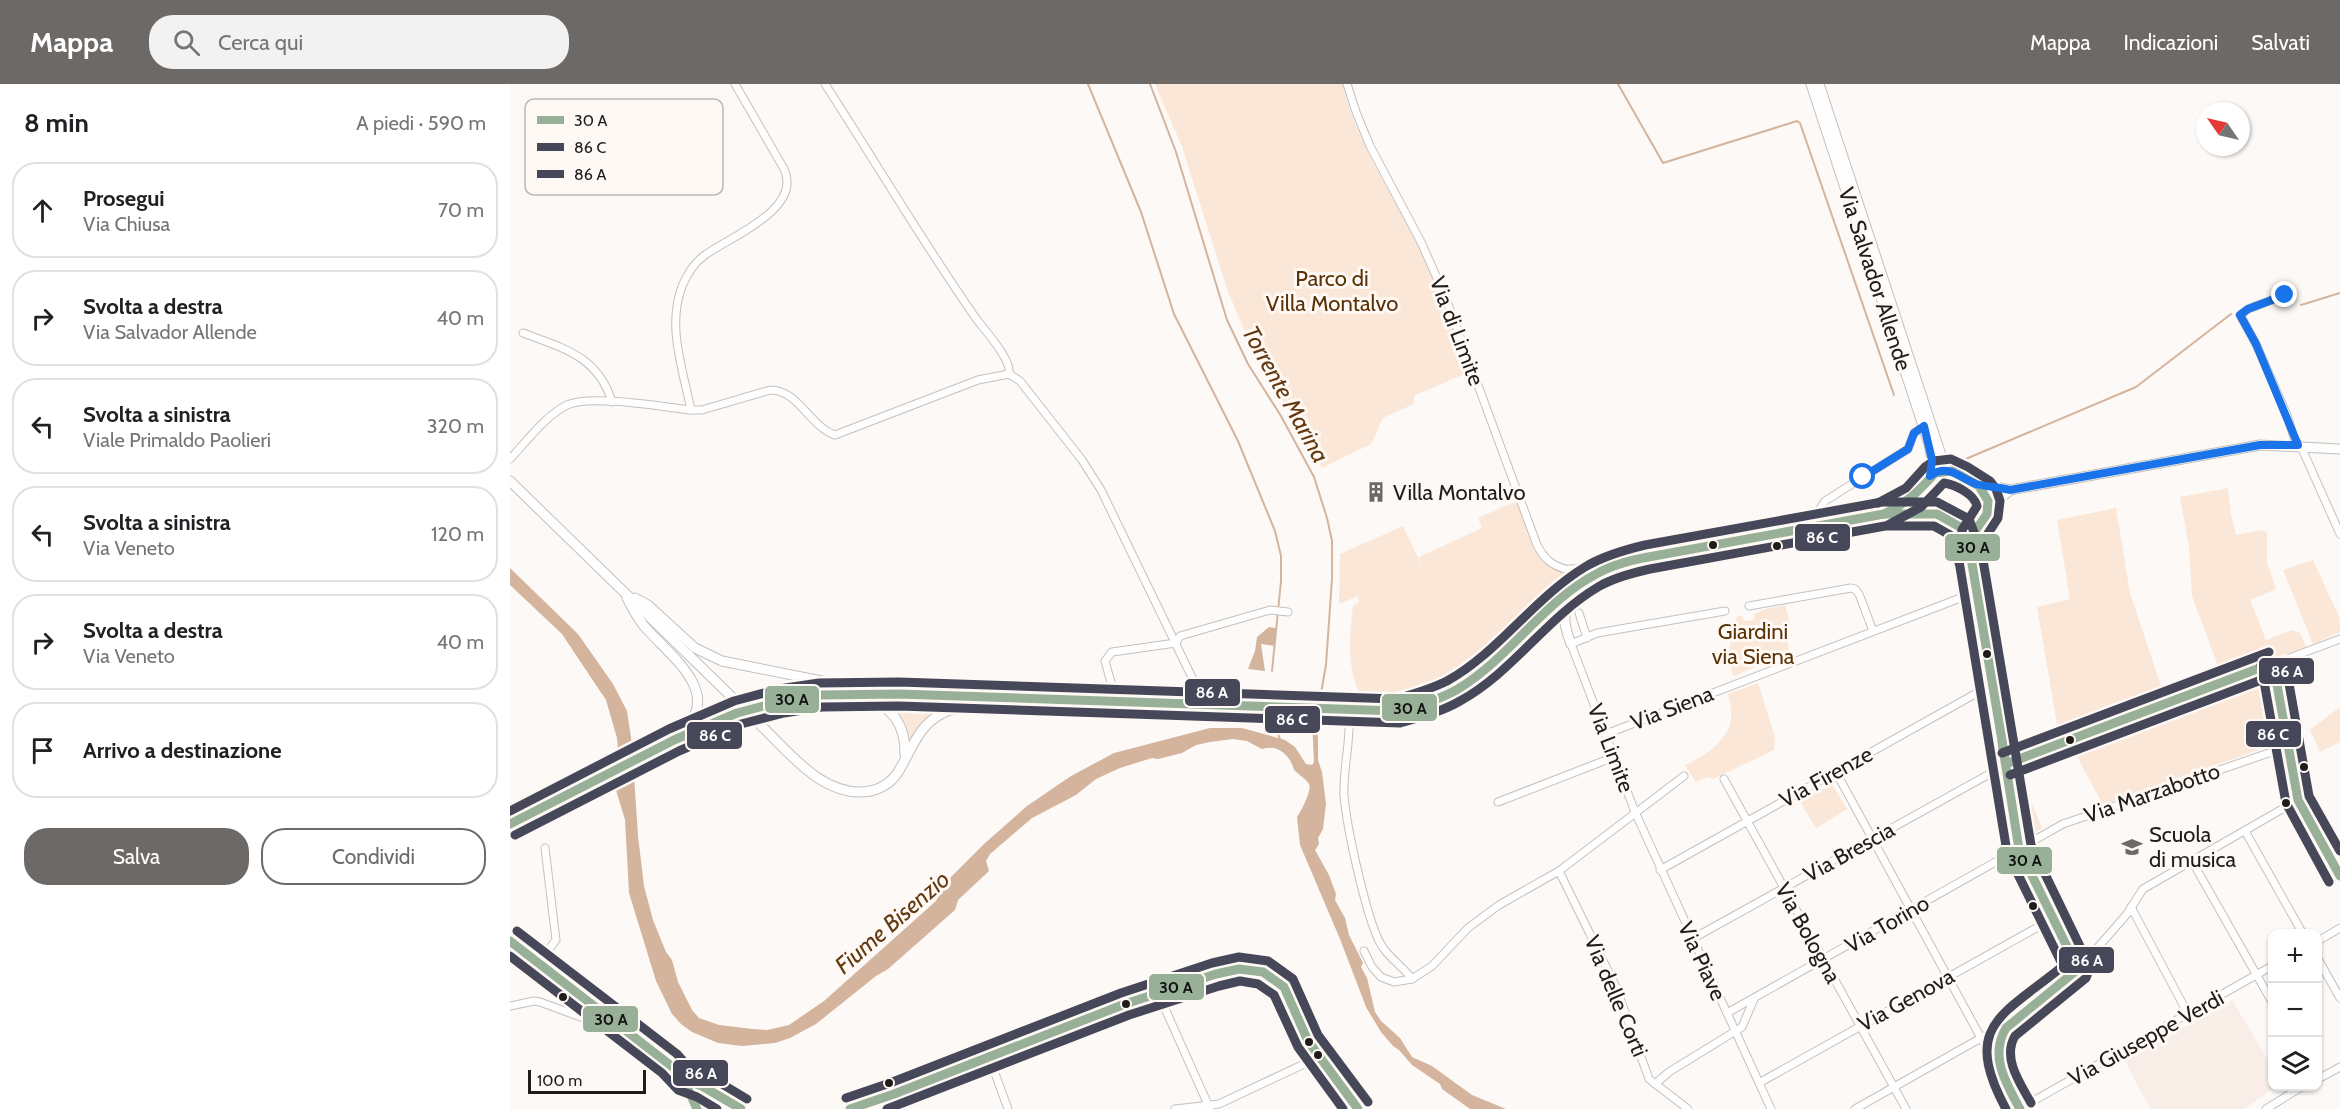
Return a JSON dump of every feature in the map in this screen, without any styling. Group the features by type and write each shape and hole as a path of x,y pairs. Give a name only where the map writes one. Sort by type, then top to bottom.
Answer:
{"main road":[{"name":"Via Salvador Allende","path":"1810,84 1924,426 1932,460 1930,476"},
{"name":"Via Salvador Allende","path":"1819,84 1942,458 1952,471"},
{"path":"1974,483 2010,490 2260,445 2298,445 2340,449"},
{"path":"1884,514 1903,505 1922,489 1930,476 1940,471 1952,471 1974,483 1985,493 1988,510"},
{"path":"510,481 623,591 738,709"},
{"path":"1922,489 1926,505 1960,527 1978,526 1988,510 2010,490"},
{"path":"510,824 738,709 804,697 890,694 1397,711 1428,704 1461,688 1560,600 1592,576 1629,562 1884,514 1937,514"},
{"path":"1569,570 1586,569 1625,555 1660,548 1683,551"},
{"path":"1571,644 1565,618 1569,607 1578,596 1607,577 1668,559 1683,551"},
{"path":"623,591 648,605 695,648 722,661 890,694"},
{"path":"623,591 640,621 684,668 695,689 697,705 694,717 689,726 670,742"},
{"path":"840,694 874,700 891,711 902,729 905,759"},
{"path":"753,718 812,774 846,790 867,791 885,785 897,774 918,734 930,721 944,712 965,706 1022,704 1051,700"},
{"path":"510,941 669,1064 684,1080 697,1109"}],"street":[{"path":"691,410 676,330 676,308 683,284 702,256 767,215 781,202 788,186 788,177 784,169 735,84"},
{"path":"825,84 974,316 1005,358 1010,374"},
{"name":"Via di Limite","path":"1347,84 1370,146 1421,242 1445,296 1537,545 1543,558 1554,566 1569,570"},
{"path":"2285,295 2248,309 2240,315 2256,344 2298,445 2303,451 2340,534"},
{"path":"523,333 580,356 605,386 612,402"},
{"path":"510,459 565,406 585,400 702,410 770,390 779,391 792,397 824,431 835,435 978,380 1010,374 1020,381 1082,460 1101,490 1201,696"},
{"path":"1816,526 1818,512 1825,501 1908,449 1914,433 1924,426"},
{"path":"1971,558 1973,537 1978,526"},
{"path":"1960,527 1971,558 2019,849 2078,969"},
{"path":"1749,606 1851,588 1859,594 1873,631"},
{"name":"Via Siena","path":"1606,734 1976,592"},
{"path":"1176,643 1180,636 1270,610 1288,612"},
{"path":"1571,644 1597,633 1725,611"},
{"path":"1579,613 1587,638"},
{"name":"Via Brescia","path":"1692,939 2006,764 2340,639"},
{"path":"1112,686 1105,661 1112,652 1176,643"},
{"name":"Via Limite","path":"1412,979 1432,966 1468,928 1498,905 1559,871 1596,845 1635,812 1571,644"},
{"path":"2273,663 2298,800 2340,876"},
{"name":"Via Firenze","path":"1660,870 1993,684"},
{"path":"1349,726 1344,796 1359,874 1375,933 1383,949 1403,967 1412,979 1394,982 1381,977 1372,967 1364,951"},
{"name":"Via Marzabotto","path":"2019,849 2063,824 2289,746"},
{"path":"1498,802 1614,757"},
{"path":"1836,772 2020,1109"},
{"path":"1635,812 1684,776"},
{"name":"Via Bologna","path":"1724,779 1906,1109"},
{"path":"2002,1076 1997,1053 2001,1035 2006,1028 2078,969 2132,907 2143,889 2298,800"},
{"name":"Via Piave","path":"1635,812 1771,1109"},
{"path":"2245,831 2301,929"},
{"path":"538,963 556,940 545,848"},
{"name":"Via Torino","path":"1727,1013 2019,849"},
{"path":"2192,861 2268,994"},
{"name":"Via delle Corti","path":"1559,871 1616,987 1649,1079 1688,1109"},
{"path":"2132,907 2188,1014"},
{"name":"Via Genova","path":"1759,1083 2054,918"},
{"path":"2322,939 2340,928"},
{"path":"2322,966 2340,998"},
{"name":"Via Giuseppe Verdi","path":"2020,1109 2268,969"},
{"path":"850,1109 875,1106 989,1057 1158,993 1226,972 1251,970 1268,974 1284,987 1305,1036 1358,1109"},
{"path":"1158,993 1209,1107"},
{"path":"1655,1084 1669,1072 1742,1027 1754,998"},
{"path":"510,1005 534,1001 633,1036"},
{"path":"581,1016 590,1004"},
{"path":"1855,1109 2033,1008"},
{"path":"989,1057 1008,1109"},
{"path":"1175,1109 1209,1107 1219,1104 1319,1057"},
{"path":"2322,1076 2340,1068"},
{"path":"684,1080 702,1086 741,1109"},
{"path":"2266,1109 2279,1105 2297,1091"}],"shaded area":[{"name":"Fiume Bisenzio","path":"510,568 578,634 613,684 627,711 644,886 653,920 666,952 672,960 678,982 692,1010 699,1018 719,1025 753,1029 767,1030 789,1025 824,1001 936,901 946,882 1027,806 1071,776 1114,753 1210,728 1242,728 1285,740 1295,747 1306,764 1312,765 1314,762 1312,719 1318,719 1318,760 1326,804 1323,829 1315,850 1329,875 1336,894 1335,900 1345,918 1349,935 1363,963 1361,967 1367,978 1375,1012 1381,1021 1400,1038 1412,1057 1432,1066 1472,1095 1506,1109 1470,1109 1412,1065 1381,1032 1366,1007 1300,845 1297,817 1308,796 1309,784 1294,770 1286,755 1278,749 1262,749 1247,741 1233,739 1196,745 1182,753 1158,759 1152,758 1120,768 1096,779 1076,795 1032,818 990,854 986,861 989,871 958,900 955,910 888,969 816,1024 775,1043 742,1046 718,1043 692,1032 672,1014 656,981 629,893 625,820 616,790 614,758 618,749 617,738 606,700 562,634 510,585"},
{"path":"1269,627 1276,628 1275,646 1261,644 1265,671 1248,669 1255,651 1257,637"},
{"path":"2232,1000 2268,1060 2269,1091 2244,1109 2150,1109 2125,1061"}],"green space":[{"name":"Parco di Villa Montalvo","path":"1155,84 1343,84 1347,103 1364,143 1424,257 1469,372 1414,396 1414,404 1383,418 1371,444 1322,468 1245,332 1227,289 1182,147"},
{"path":"2228,488 2236,535 2261,530 2267,532 2267,563 2276,589 2250,600 2266,640 2292,630 2300,633 2306,647 2222,677 2192,596 2189,547 2180,497"},
{"path":"1517,501 1537,548 1549,564 1580,576 1536,610 1466,672 1442,689 1408,700 1365,703 1355,681 1350,656 1353,606 1359,602 1358,596 1339,604 1340,554 1403,526 1423,568 1419,557 1482,528 1478,518"},
{"path":"2116,508 2130,593 2165,698 2059,736 2037,607 2070,599 2057,520"},
{"path":"2313,560 2340,619 2340,632 2313,644 2283,570"},
{"name":"Giardini via Siena","path":"1785,605 1790,623 1785,628 1789,649 1778,653 1779,657 1734,676 1729,654 1737,616 1742,616 1744,621 1751,621 1755,614 1762,610"},
{"path":"2267,673 2280,742 2103,805 2074,751"},
{"path":"1758,683 1775,737 1774,750 1713,779 1707,777 1696,782 1685,765 1707,753 1726,734 1731,716 1728,694"},
{"path":"887,700 948,703 924,721 909,740 903,720"},
{"path":"2340,707 2340,742 2320,752 2310,730"},
{"path":"1832,784 1847,809 1816,828 1800,802"},
{"path":"2032,804 2042,828 2026,838 2021,808"}],"waterway":[{"path":"1088,84 1141,212 1174,314 1238,441 1275,531 1281,556 1281,581 1272,671"},
{"name":"Torrente Marina","path":"1150,84 1176,152 1227,320 1248,364 1281,416 1314,477 1327,518 1332,541 1332,578 1326,665 1321,693"},
{"path":"1618,84 1663,163 1797,121 1800,123 1894,395"},
{"path":"2301,305 2340,293"},
{"path":"1961,461 2136,387 2231,314"},
{"path":"1273,723 1280,739"}],"transit line":[{"path":"1878,503 1906,488 1925,467 1934,461 1951,459 1968,467 1990,481 2000,501 1998,518 1985,538 1983,561"},
{"path":"510,824 674,740 737,713 782,701 821,695 899,694 1397,711 1428,702 1458,689 1495,661 1562,598 1606,569 1640,559 1884,514 1912,496 1935,473 1952,471 1979,486 1988,501 1987,514 1975,531 1971,558 2006,764"},
{"path":"1888,525 1921,507 1944,483 1959,488 1968,494 1977,506 1962,530 1959,563"},
{"path":"510,811 669,729 734,701 779,689 819,683 899,682 1396,699 1447,681 1483,656 1567,580 1592,563 1614,554 1645,545 1882,502 1937,502 1969,519 1982,554 2031,845 2090,967 2086,978 2015,1036 2010,1053 2011,1062 2031,1103"},
{"path":"1884,514 1937,514 1960,527"},
{"path":"515,835 679,751 741,724 784,713 822,707 899,706 1400,723 1446,708 1479,689 1579,600 1616,578 1650,569 1885,526 1934,526 1950,535 1959,561 2007,852 2063,966 2006,1011 1995,1025 1988,1040 1987,1058 1993,1081 2006,1109"},
{"path":"2002,753 2269,652"},
{"path":"2285,661 2309,796 2340,851"},
{"path":"2006,764 2273,663 2298,800 2340,876"},
{"path":"2261,665 2286,803 2329,882"},
{"path":"2010,775 2277,674"},
{"path":"2002,742 2019,849 2078,969"},
{"path":"517,931 677,1054 691,1070 707,1075 747,1099"},
{"path":"510,941 674,1068 684,1080 697,1109"},
{"path":"510,956 662,1073 678,1090 697,1097 717,1109"},
{"path":"846,1098 1121,993 1212,963 1239,957 1268,961 1293,979 1318,1035 1368,1102"},
{"path":"850,1109 1125,1004 1216,974 1239,969 1263,972 1284,987 1308,1041 1358,1109"},
{"path":"2020,1109 2001,1069 1999,1059 2001,1038 2006,1028 2078,969"},
{"path":"887,1109 1129,1015 1240,981 1258,984 1274,995 1298,1047 1343,1109"},
{"path":"684,1080 702,1086 741,1109"}],"place":[{"name":"Villa Montalvo","path":"1376,492"},
{"name":"Scuola di musica","path":"2132,847"}],"route":[{"path":"1863,477 1904,453 1910,446 1914,433 1924,426 1932,460 1930,476 1937,472 1952,471 1974,483 2010,490 2260,445 2298,445 2256,344 2240,315 2248,309 2285,295"}]}
